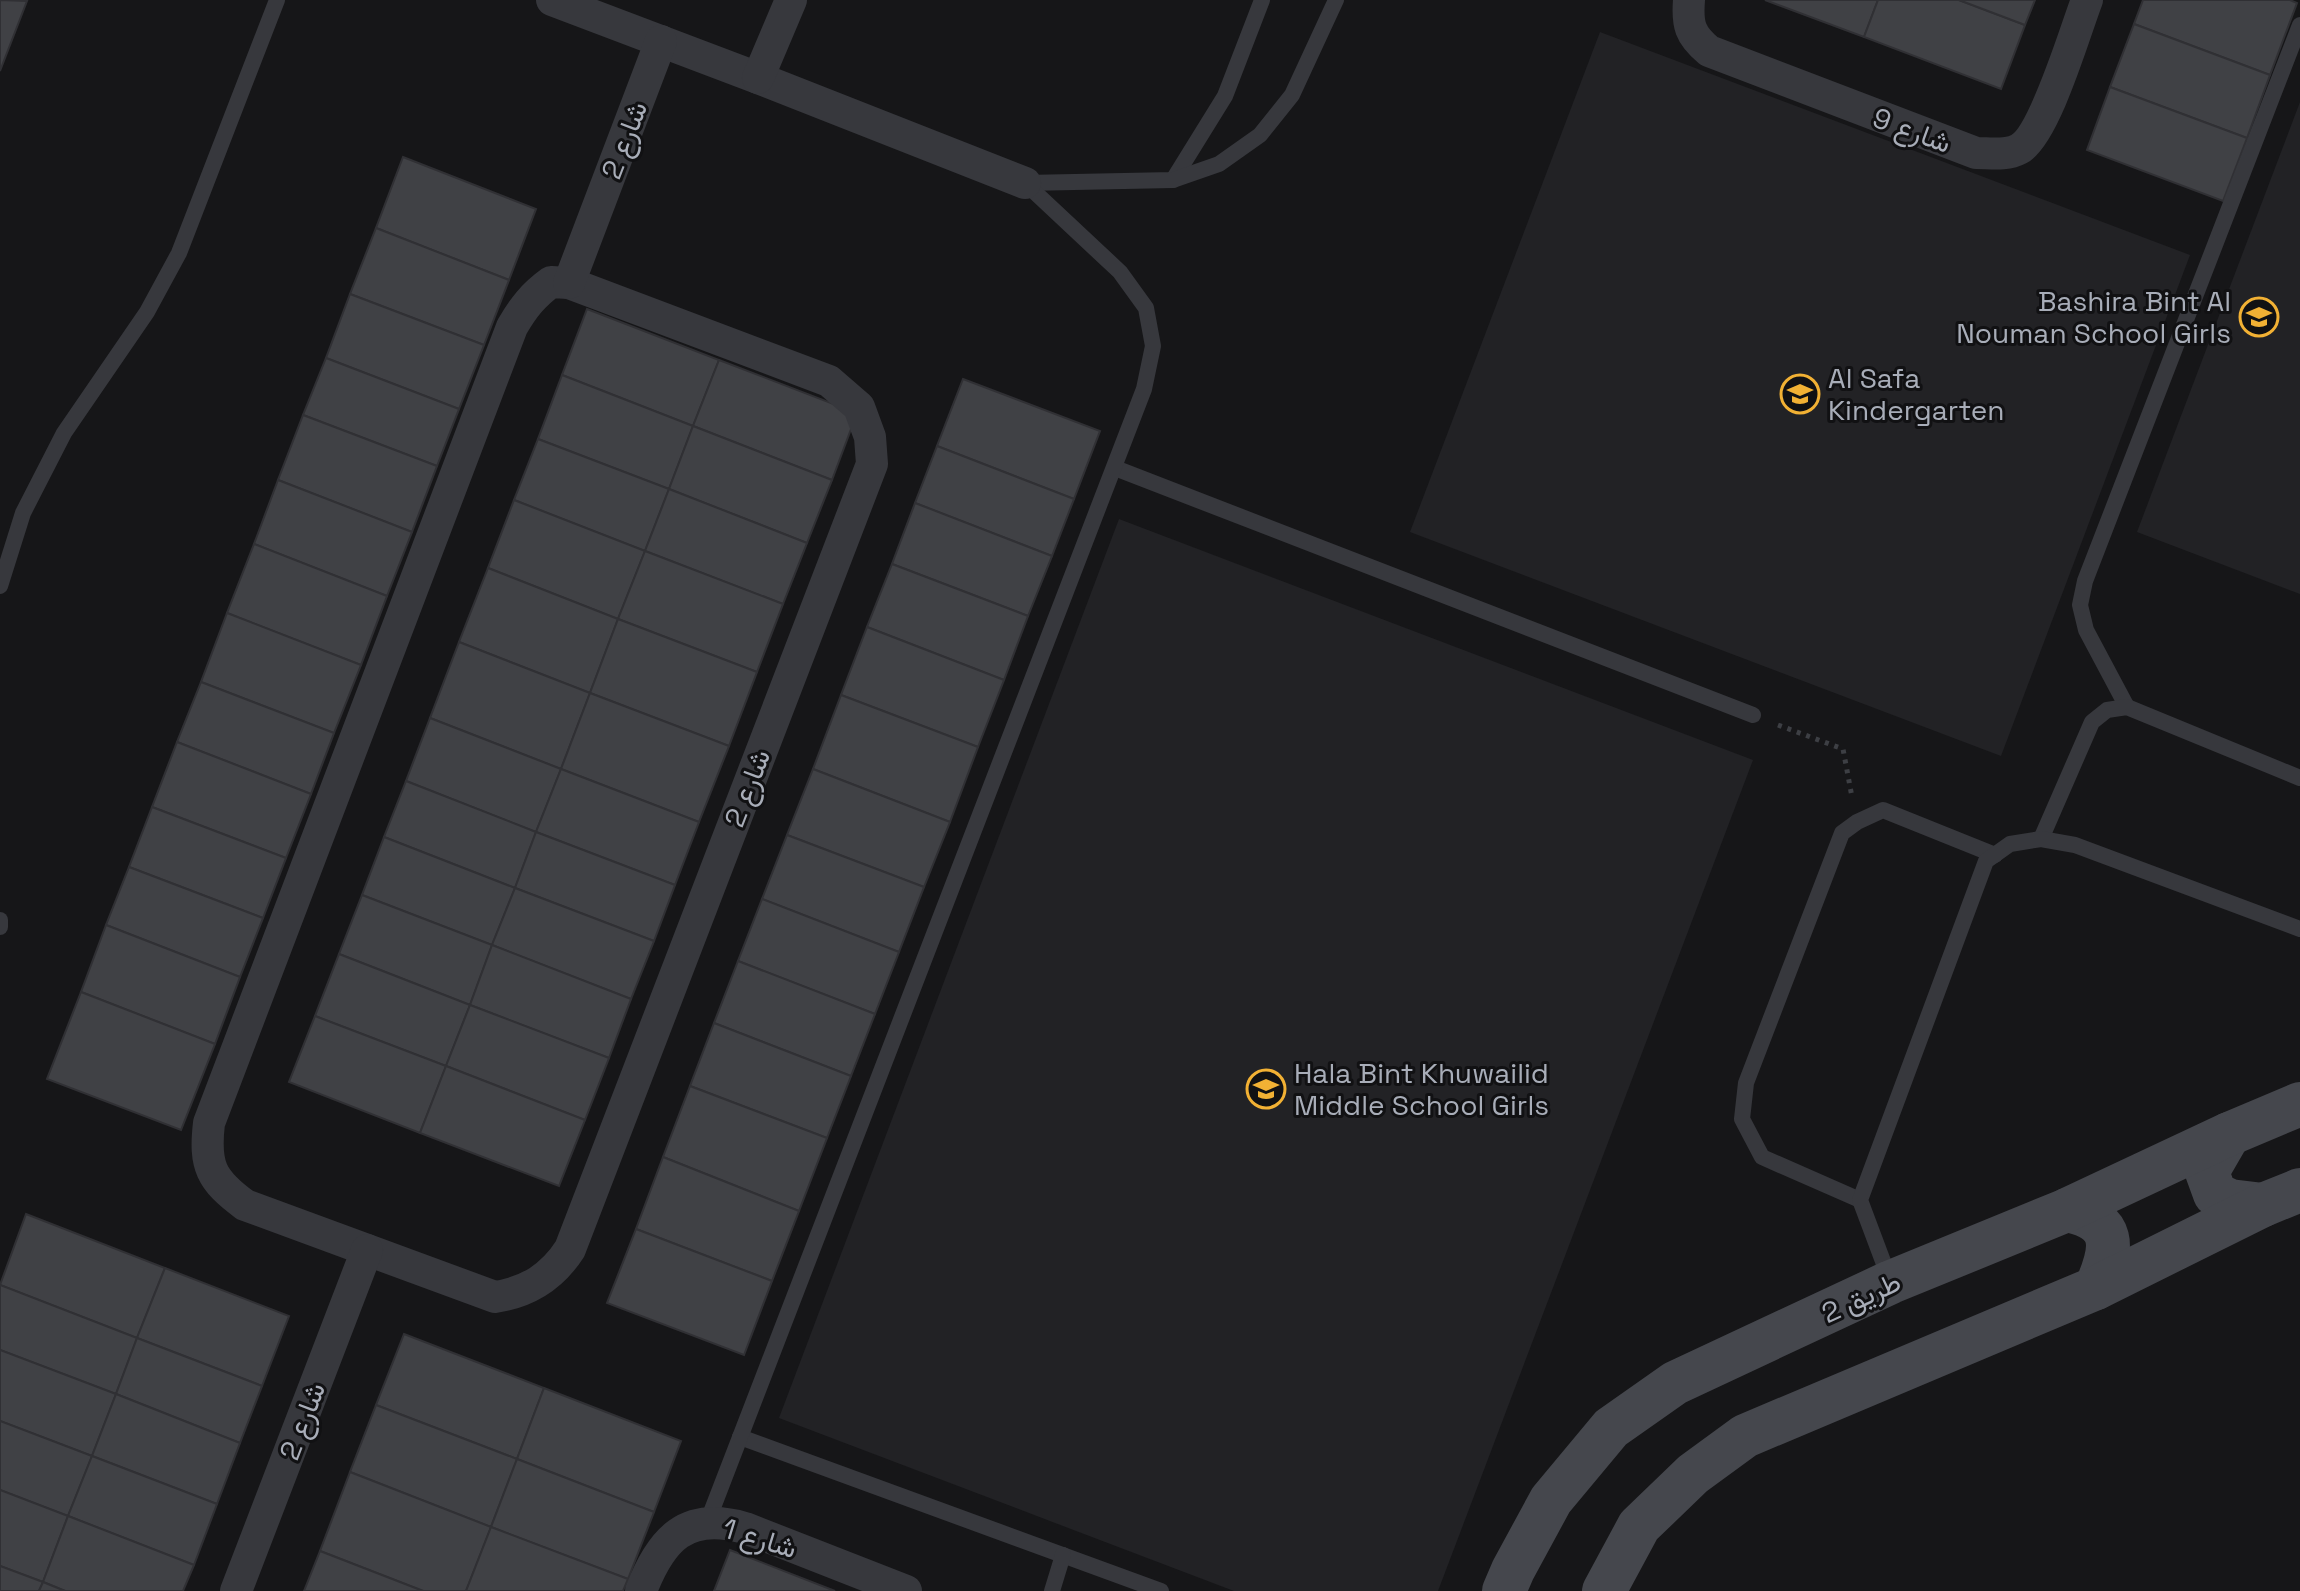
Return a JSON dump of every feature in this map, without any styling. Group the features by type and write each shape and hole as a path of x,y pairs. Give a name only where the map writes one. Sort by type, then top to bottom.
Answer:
{"street":[{"path":"552,0 1025,183"},
{"path":"758,78 791,0"},
{"name":"شارع 9","path":"1689,0 1690,28 1696,40 1709,51 1976,153 2003,154 2021,148 2042,121 2087,0"},
{"name":"شارع 2","path":"569,283 661,41"},
{"name":"شارع 2","path":"551,282 569,283 829,381 859,407 870,437 872,464 565,1257 542,1281 514,1294 495,1297 367,1250 245,1205 222,1188 213,1174 206,1148 209,1123 512,327 538,291 551,282"},
{"name":"طريق 2","path":"1504,1591 1551,1500 1611,1428 1675,1383 1891,1282 2067,1210 2300,1104"},
{"path":"2229,1134 2207,1172 2215,1194 2230,1201 2282,1198"},
{"path":"1604,1591 1639,1526 1693,1474 1745,1436 2096,1288 2282,1198"},
{"path":"2067,1210 2088,1215 2103,1226 2108,1244 2106,1265 2096,1288"},
{"name":"شارع 2","path":"236,1591 367,1250"},
{"name":"شارع 1","path":"641,1591 663,1546 690,1527 707,1523 727,1523 745,1528 906,1591"}],"lane":[{"path":"0,586 23,513 64,433 147,312 179,253 277,0"},
{"path":"1173,180 1225,96 1262,0"},
{"path":"1025,183 1173,180 1219,164 1260,135 1292,95 1336,0"},
{"path":"2127,707 2086,630 2080,605 2085,581 2300,25"},
{"path":"707,1523 1144,389 1153,346 1146,308 1120,272 1025,183"},
{"path":"1115,468 1753,715"},
{"path":"2041,839 2092,722 2107,710 2127,707 2300,778"},
{"path":"1860,1200 1762,1157 1742,1119 1746,1083 1842,833 1883,810 1995,855"},
{"path":"1891,1282 1860,1200 1986,861 2010,844 2041,839 2075,845 2300,929"},
{"path":"0,920 0,927"},
{"path":"740,1437 1161,1591"},
{"path":"1052,1591 1063,1555"}],"path":[{"path":"1753,715 1843,749 1857,822"}],"shaded area":[{"name":"Al Safa Kindergarten","path":"1600,32 2190,255 2001,756 1410,532"},
{"name":"Bashira Bint Al Nouman School Girls","path":"2300,102 2300,594 2137,532"},
{"name":"Hala Bint Khuwailid Middle School Girls","path":"1119,519 1753,760 1438,1591 1234,1591 779,1418"}],"building":[{"path":"0,0 27,1 0,71"},
{"path":"1765,0 1878,0 1864,37"},
{"path":"1878,0 1959,0 2025,25 2001,89 1864,37"},
{"path":"1959,0 2035,0 2025,25"},
{"path":"2143,0 2290,0 2297,3 2270,75 2134,24"},
{"path":"2134,24 2270,75 2247,138 2110,87"},
{"path":"2110,87 2247,138 2223,201 2087,150"},
{"path":"403,157 536,209 509,280 376,228"},
{"path":"376,228 509,280 484,345 350,294"},
{"path":"350,294 484,345 459,409 326,358"},
{"path":"587,309 719,360 693,426 562,375"},
{"path":"326,358 459,409 437,466 303,415"},
{"path":"719,360 857,413 832,480 693,426"},
{"path":"562,375 693,426 669,489 538,439"},
{"path":"963,379 1100,431 1074,499 937,446"},
{"path":"303,415 437,466 412,532 278,480"},
{"path":"693,426 832,480 807,543 669,489"},
{"path":"538,439 669,489 645,551 514,500"},
{"path":"937,446 1074,499 1052,556 915,503"},
{"path":"278,480 412,532 387,596 254,544"},
{"path":"669,489 807,543 783,604 645,551"},
{"path":"514,500 645,551 618,619 488,568"},
{"path":"915,503 1052,556 1028,616 892,564"},
{"path":"254,544 387,596 361,665 227,613"},
{"path":"645,551 783,604 757,672 618,619"},
{"path":"892,564 1028,616 1004,680 867,627"},
{"path":"488,568 618,619 590,693 459,642"},
{"path":"227,613 361,665 334,733 201,682"},
{"path":"618,619 757,672 729,746 590,693"},
{"path":"867,627 1004,680 978,747 841,695"},
{"path":"459,642 590,693 561,769 430,718"},
{"path":"201,682 334,733 311,794 177,742"},
{"path":"590,693 729,746 699,822 561,769"},
{"path":"841,695 978,747 950,822 813,769"},
{"path":"430,718 561,769 536,832 406,781"},
{"path":"177,742 311,794 286,858 152,807"},
{"path":"561,769 699,822 675,885 536,832"},
{"path":"813,769 950,822 924,887 787,835"},
{"path":"406,781 536,832 515,888 384,837"},
{"path":"152,807 286,858 263,918 129,867"},
{"path":"536,832 675,885 654,941 515,888"},
{"path":"787,835 924,887 899,952 762,899"},
{"path":"384,837 515,888 492,945 362,895"},
{"path":"129,867 263,918 240,977 106,925"},
{"path":"515,888 654,941 631,999 492,945"},
{"path":"362,895 492,945 470,1005 339,954"},
{"path":"762,899 899,952 875,1014 738,961"},
{"path":"106,925 240,977 215,1044 81,992"},
{"path":"492,945 631,999 609,1058 470,1005"},
{"path":"339,954 470,1005 446,1066 315,1016"},
{"path":"738,961 875,1014 851,1076 714,1023"},
{"path":"81,992 215,1044 181,1130 47,1079"},
{"path":"470,1005 609,1058 585,1120 446,1066"},
{"path":"315,1016 446,1066 420,1133 289,1082"},
{"path":"714,1023 851,1076 827,1138 690,1086"},
{"path":"446,1066 585,1120 559,1186 420,1133"},
{"path":"690,1086 827,1138 799,1211 663,1157"},
{"path":"663,1157 799,1211 772,1281 636,1229"},
{"path":"26,1214 165,1268 137,1338 0,1285"},
{"path":"636,1229 772,1281 744,1355 607,1303"},
{"path":"165,1268 289,1316 262,1386 137,1338"},
{"path":"0,1285 137,1338 116,1394 0,1350"},
{"path":"404,1334 544,1388 517,1459 376,1405"},
{"path":"137,1338 262,1386 240,1443 116,1394"},
{"path":"0,1350 116,1394 92,1456 0,1421"},
{"path":"544,1388 681,1441 654,1512 517,1459"},
{"path":"116,1394 240,1443 217,1504 92,1456"},
{"path":"376,1405 517,1459 491,1527 350,1472"},
{"path":"0,1421 92,1456 68,1516 0,1490"},
{"path":"92,1456 217,1504 194,1565 68,1516"},
{"path":"517,1459 654,1512 628,1579 491,1527"},
{"path":"350,1472 491,1527 466,1591 423,1591 320,1551"},
{"path":"0,1490 68,1516 43,1582 0,1566"},
{"path":"68,1516 194,1565 183,1591 65,1591 43,1582"},
{"path":"491,1527 628,1579 623,1591 466,1591"},
{"path":"730,1550 835,1591 714,1591"},
{"path":"320,1551 423,1591 304,1591"},
{"path":"0,1566 43,1582 39,1591 0,1591"},
{"path":"43,1582 65,1591 39,1591"}],"place":[{"name":"Bashira Bint Al Nouman School Girls","path":"2259,317"},
{"name":"Al Safa Kindergarten","path":"1800,394"},
{"name":"Hala Bint Khuwailid Middle School Girls","path":"1266,1089"}]}
